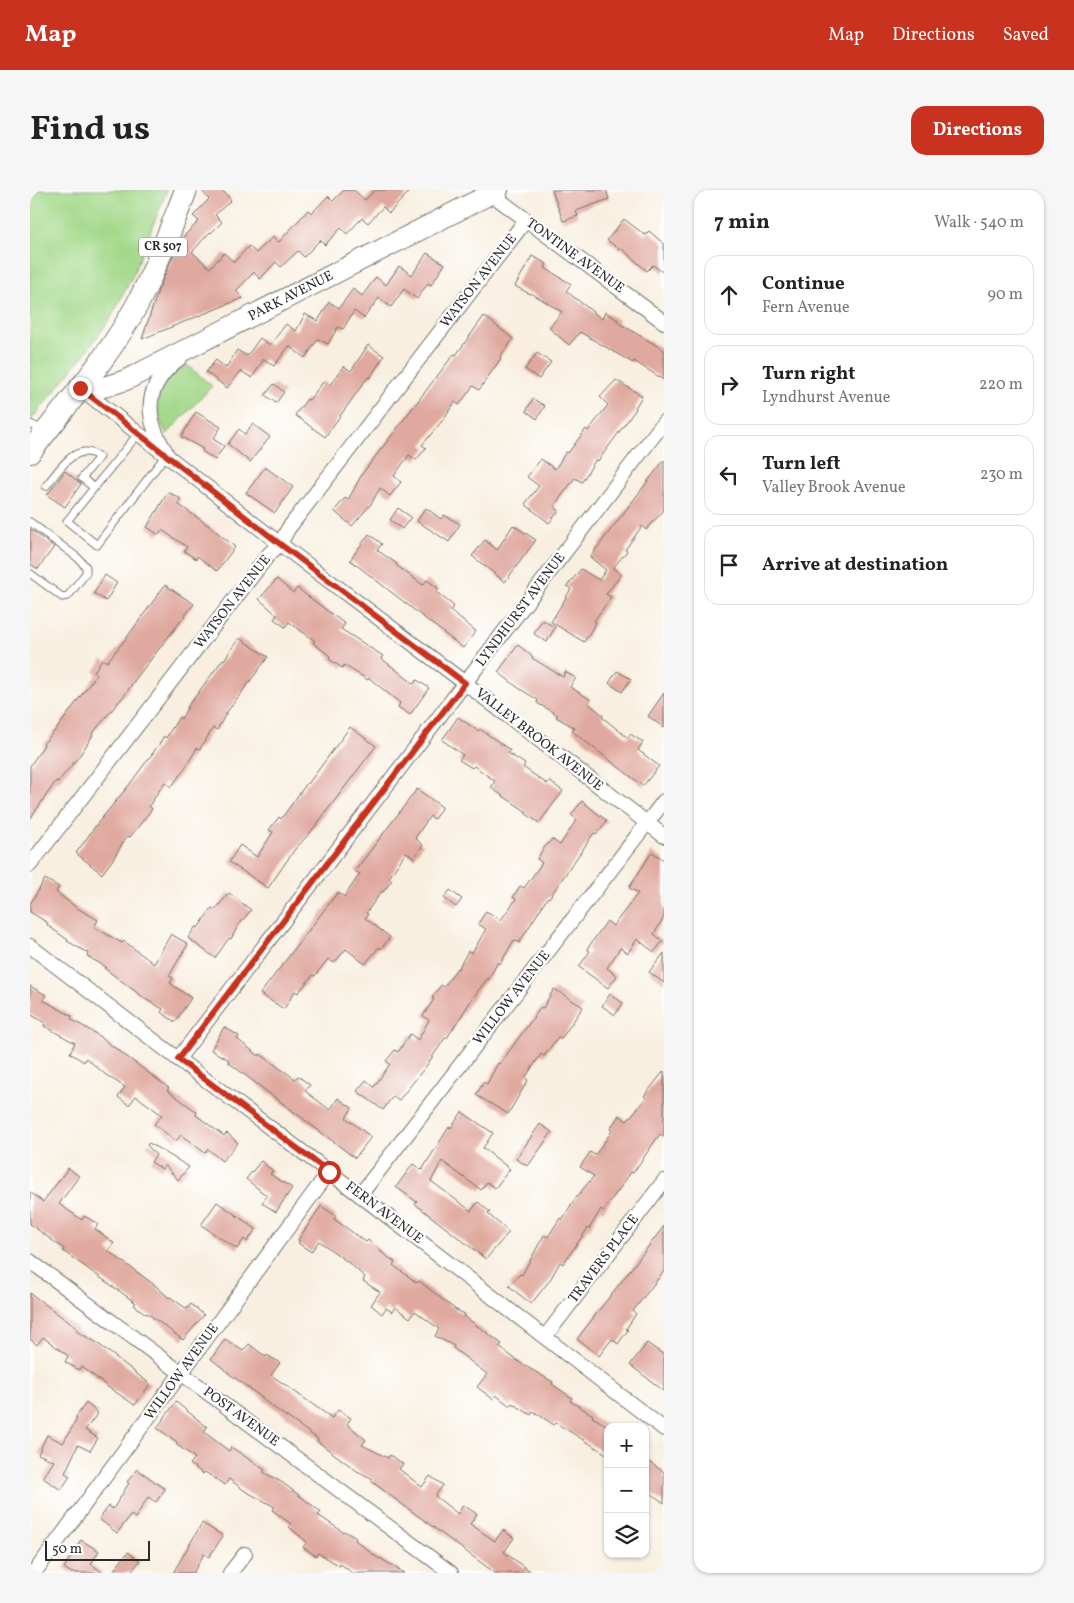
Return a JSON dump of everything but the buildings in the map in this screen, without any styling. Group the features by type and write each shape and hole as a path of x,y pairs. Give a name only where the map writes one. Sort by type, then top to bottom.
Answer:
{"main road":[{"name":"CR 507","path":"30,452 38,428 80,388 119,334 137,304 157,262 186,190"}],"street":[{"name":"PARK AVENUE","path":"80,388 104,387 126,380 491,191"},
{"name":"TONTINE AVENUE","path":"491,191 526,220 664,322"},
{"name":"WATSON AVENUE","path":"30,865 269,554 280,544 288,529 526,220"},
{"path":"168,457 151,420 151,397 158,382 170,365 197,344"},
{"name":"VALLEY BROOK AVENUE","path":"80,388 280,544 664,836"},
{"name":"LYNDHURST AVENUE","path":"178,1059 664,422"},
{"name":"WILLOW AVENUE","path":"360,1195 664,801"},
{"name":"FERN AVENUE","path":"30,946 360,1195 664,1429"},
{"name":"WILLOW AVENUE","path":"34,1573 329,1172"},
{"name":"TRAVERS PLACE","path":"545,1337 664,1181"},
{"name":"POST AVENUE","path":"30,1261 451,1573"},
{"path":"230,1573 245,1554"}],"lane":[{"path":"138,434 66,521 97,545 168,457"},
{"path":"46,486 66,460 84,451 92,452 99,456 82,478 93,487"},
{"path":"30,522 78,558 86,567 86,573 68,596 62,597 31,574"}],"green space":[{"path":"30,190 167,190 133,275 111,318 30,421"},
{"path":"187,365 212,386 167,434 159,414 158,404 160,395 170,378"}],"route":[{"path":"80,388 280,544 465,683 178,1059 329,1172"}]}
